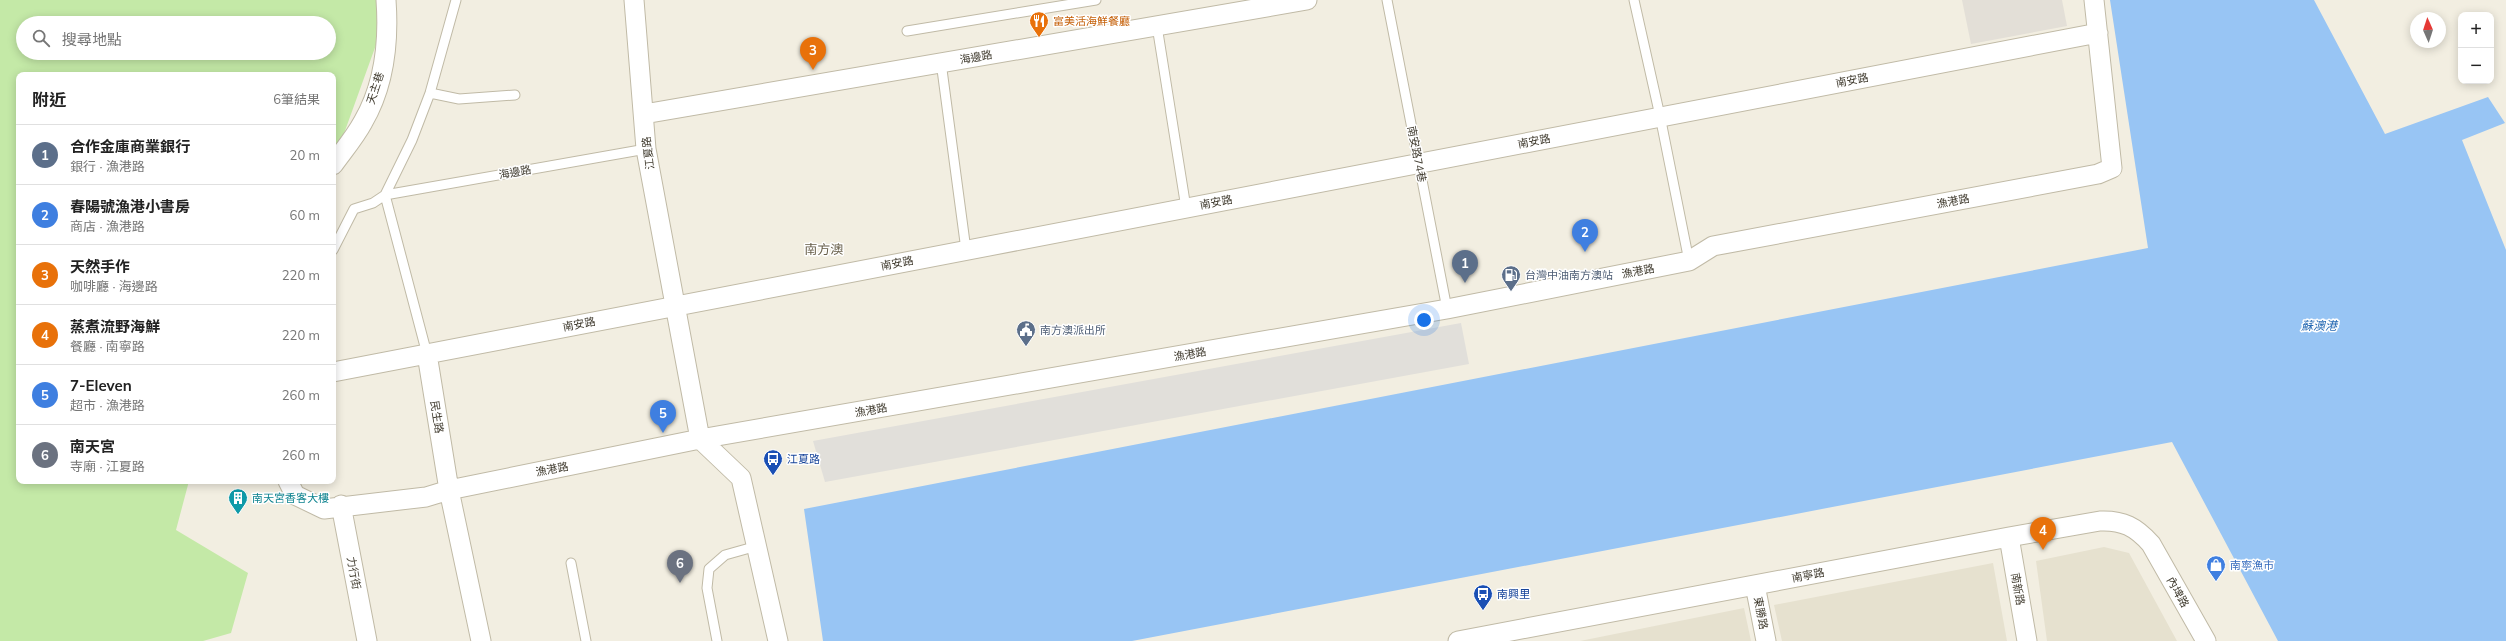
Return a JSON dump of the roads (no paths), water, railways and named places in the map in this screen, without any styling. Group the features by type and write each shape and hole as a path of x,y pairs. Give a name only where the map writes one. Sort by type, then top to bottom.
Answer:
{"street":[{"name":"天主巷","path":"336,161 364,122 380,78 388,28 386,0"},
{"name":"江夏路","path":"634,0 646,149 700,440"},
{"name":"海邊路","path":"644,114 1307,0"},
{"path":"2094,0 2098,33"},
{"name":"南安路","path":"336,371 2098,33"},
{"name":"漁港路","path":"290,484 295,495 324,509 341,505 426,497 448,490 700,440 1447,309 1689,261 1713,246 2098,174 2112,168 2098,33"},
{"name":"民生路","path":"426,354 448,490 481,641"},
{"path":"700,440 741,478 778,641"},
{"name":"力行街","path":"341,505 367,641"},
{"name":"南寧路","path":"1458,641 1525,635 1756,585 2100,521 2113,520 2126,523 2140,532 2151,544"},
{"name":"南新路","path":"2009,537 2027,641"},
{"name":"內埤路","path":"2151,544 2206,641"},
{"name":"東勝路","path":"1756,585 1766,641"}],"lane":[{"path":"385,195 412,140 430,93 456,0"},
{"path":"907,31 1096,0"},
{"name":"南安路74巷","path":"1387,0 1447,309"},
{"path":"1634,0 1660,116 1689,261"},
{"path":"1157,26 1186,208"},
{"path":"941,62 966,250"},
{"path":"430,93 459,99 515,95"},
{"name":"海邊路","path":"336,244 354,209 373,203 385,195 646,149"},
{"name":"民生路","path":"385,195 426,354"},
{"path":"717,641 707,588 709,569 725,555 757,546"},
{"path":"571,563 586,641"}],"water":[{"name":"蘇澳港","path":"2110,0 2314,0 2385,134 2488,97 2505,123 2462,140 2506,250 2506,641 2278,641 2172,442 1132,641 823,641 804,509 2148,248"}],"place":[{"name":"富美活海鮮餐廳","path":"1039,38"},
{"name":"天然手作","path":"813,70"},
{"name":"春陽號漁港小書房","path":"1585,252"},
{"name":"合作金庫商業銀行","path":"1465,283"},
{"name":"台灣中油南方澳站","path":"1511,292"},
{"name":"南方澳派出所","path":"1026,347"},
{"name":"7-Eleven","path":"663,433"},
{"name":"江夏路","path":"773,476"},
{"name":"南天宮香客大樓","path":"238,515"},
{"name":"蒸煮流野海鮮","path":"2043,550"},
{"name":"南寧漁市","path":"2216,582"},
{"name":"南天宮","path":"680,583"},
{"name":"南興里","path":"1483,611"}],"district":[{"name":"南方澳","path":"824,249"}]}
